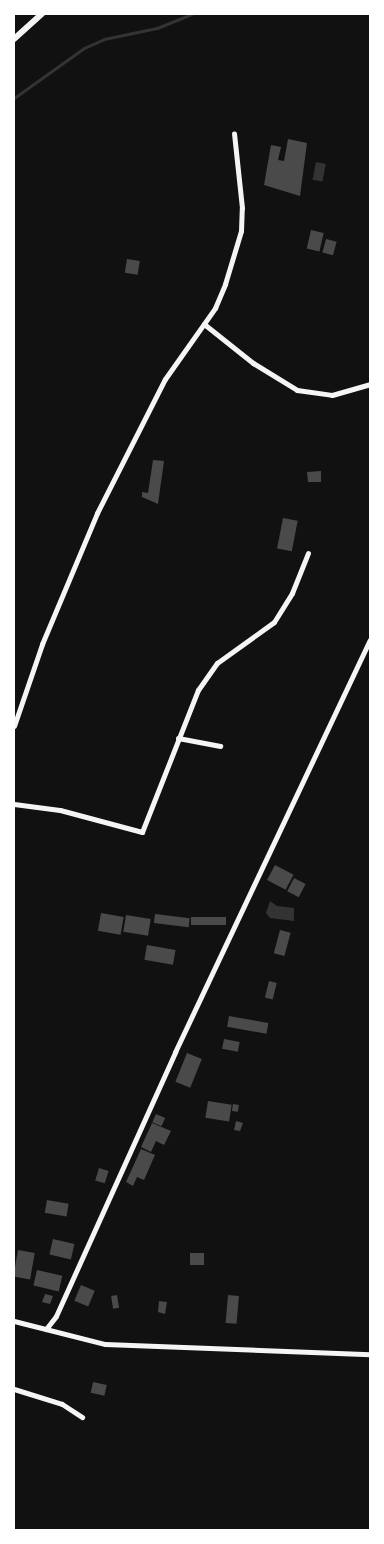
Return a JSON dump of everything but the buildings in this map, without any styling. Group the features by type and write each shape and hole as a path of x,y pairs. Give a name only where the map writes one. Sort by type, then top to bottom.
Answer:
{"street":[{"path":"14,39 42,14"},
{"path":"14,726 42,644 97,513 164,379 204,324 225,284 241,231 242,208 234,133"},
{"path":"204,324 253,363 296,390 332,395 370,384"},
{"path":"14,804 60,810 142,832 198,690 217,663 274,622 308,553"},
{"path":"46,1329 56,1316 175,1052 370,640"},
{"path":"178,738 220,746"},
{"path":"14,1321 105,1344 370,1354"},
{"path":"14,1389 62,1404 82,1417"}],"shaded area":[{"path":"316,162 326,164 322,182 313,180"},
{"path":"270,901 277,906 294,908 294,921 270,918 266,913"}],"waterway":[{"path":"14,98 84,48 104,39 157,28 191,14"}]}
